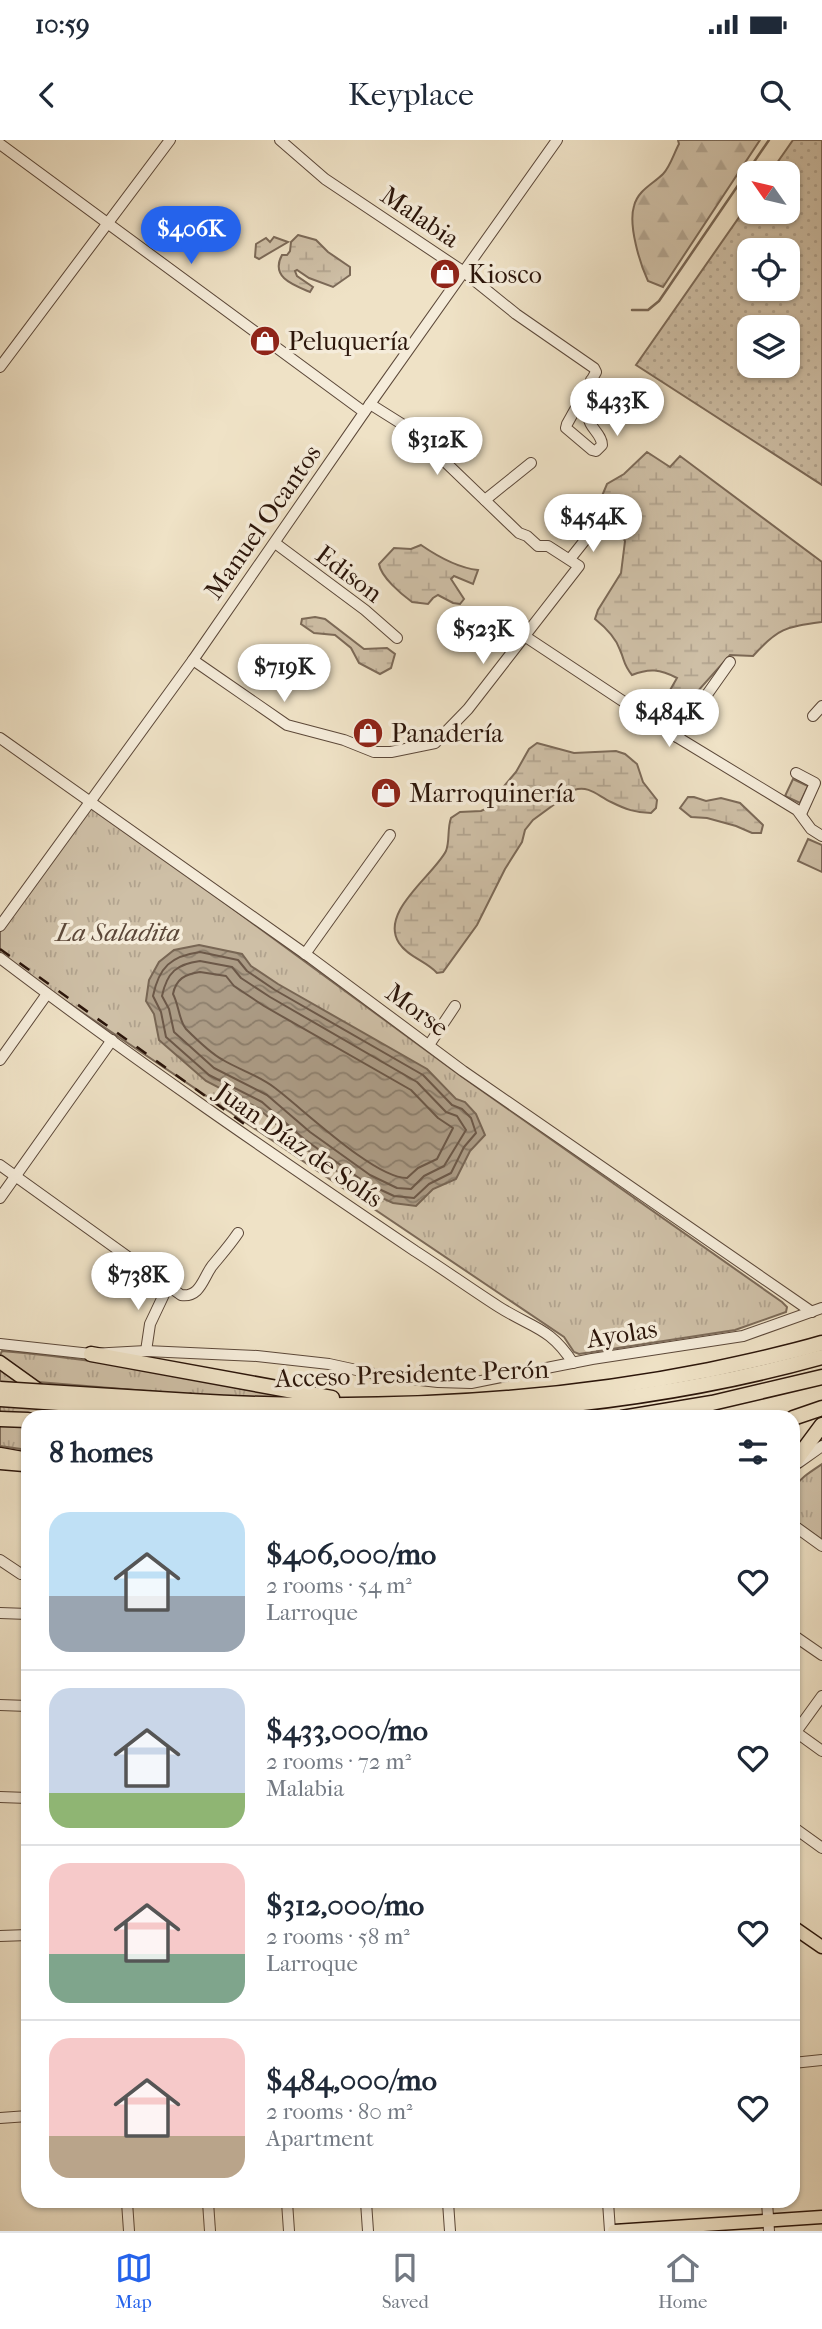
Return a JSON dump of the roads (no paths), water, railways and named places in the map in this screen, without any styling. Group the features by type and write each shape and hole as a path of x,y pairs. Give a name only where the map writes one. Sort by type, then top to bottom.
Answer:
{"highway":[{"name":"Acceso Presidente Perón","path":"0,1389 191,1406 403,1404 515,1398 629,1385 751,1361 822,1343"},
{"path":"91,1354 320,1396 403,1404"},
{"path":"505,1410 686,1387 822,1356"},
{"path":"670,1410 822,1377"},
{"path":"0,1399 254,1410"},
{"path":"800,1416 822,1408"},
{"path":"0,1419 21,1420"},
{"path":"800,1456 822,1425"},
{"path":"0,1455 21,1460"}],"main road":[{"path":"0,1362 67,1410"},
{"path":"0,1463 21,1462"},
{"path":"800,1932 822,1947"},
{"path":"612,2231 768,2226 822,2217"}],"street":[{"path":"0,367 170,140"},
{"name":"Malabia","path":"280,140 324,178 464,272 516,314 594,368 596,372 591,380 566,428 596,451 602,445 602,439 589,422 589,417 603,390 591,380"},
{"name":"Manuel Ocantos","path":"0,926 193,660 557,140"},
{"path":"0,144 106,223 367,408 413,431 519,533 538,546 548,546 579,566 468,709 435,743 391,752 374,752 344,740 287,725 193,660"},
{"path":"485,500 531,463"},
{"path":"570,559 593,530"},
{"name":"Edison","path":"275,543 365,610 397,638"},
{"path":"526,637 677,737 801,814 811,829 822,836"},
{"path":"677,737 730,662"},
{"path":"813,716 822,706"},
{"name":"Morse","path":"0,738 429,1045 817,1310"},
{"path":"796,773 815,783 801,814"},
{"path":"305,954 390,835"},
{"name":"Juan Díaz de Solís","path":"0,958 112,1040 423,1256 502,1309 549,1335 562,1346 573,1363"},
{"path":"0,1060 47,994"},
{"path":"429,1045 455,1006"},
{"path":"0,1198 112,1040"},
{"path":"0,1165 181,1295 195,1292 238,1233"},
{"path":"146,1351 150,1324 169,1286"},
{"name":"Ayolas","path":"0,1344 91,1354 146,1351 257,1356 438,1382 489,1380 573,1363 743,1336 817,1310"},
{"path":"800,1461 822,1446"},
{"path":"800,1530 822,1546"},
{"path":"0,1560 21,1574"},
{"path":"0,1613 21,1614"},
{"path":"800,1640 822,1656"},
{"path":"800,1725 822,1696"},
{"path":"0,1705 21,1706"},
{"path":"800,1737 822,1751"},
{"path":"0,1797 21,1798"},
{"path":"800,1832 822,1848"},
{"path":"0,1936 21,1935"},
{"path":"800,2062 822,2060"},
{"path":"0,2118 21,2116"},
{"path":"127,2208 129,2231"},
{"path":"208,2208 210,2231"},
{"path":"287,2208 289,2231"},
{"path":"366,2208 368,2231"},
{"path":"448,2208 450,2231"},
{"path":"609,2208 612,2231"},
{"path":"767,2208 768,2226"}],"water":[{"path":"199,945 242,954 251,966 278,984 427,1069 456,1099 465,1102 476,1114 485,1135 470,1151 456,1179 433,1189 416,1206 393,1203 362,1189 300,1145 258,1108 206,1081 159,1040 154,1014 146,1001 149,980 159,962 174,950"}],"waterway":[{"path":"632,310 648,310 659,301 769,140"}],"railway":[{"path":"0,949 250,1128"}],"place":[{"name":"Kiosco","path":"445,274"},
{"name":"Peluquería","path":"265,341"},
{"name":"Panadería","path":"368,733"},
{"name":"Marroquinería","path":"386,793"}],"park label":[{"name":"La Saladita","path":"118,932"}]}
